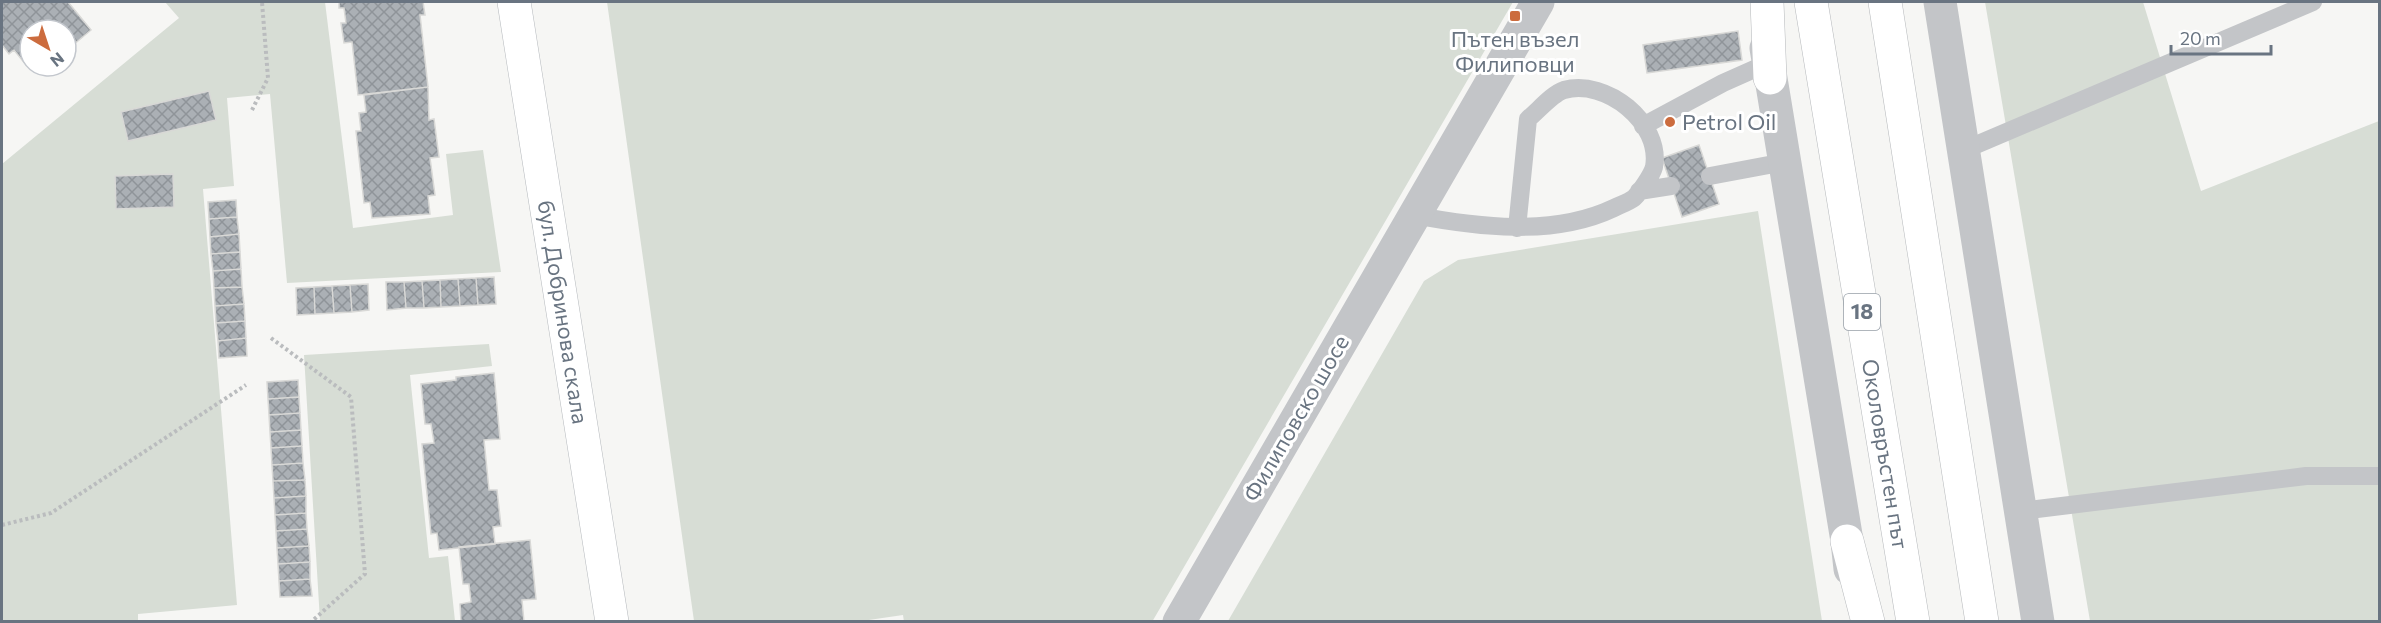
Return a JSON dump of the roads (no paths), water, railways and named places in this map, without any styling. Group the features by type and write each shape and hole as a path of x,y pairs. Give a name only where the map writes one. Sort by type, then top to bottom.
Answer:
{"main road":[{"name":"бул. Добринова скала","path":"514,2 612,621"},
{"path":"1767,2 1769,70"},
{"name":"Околовръстен път","path":"1811,2 1913,621"},
{"path":"1885,2 1982,621"},
{"path":"1966,528 1990,621"},
{"path":"1847,541 1868,621"}],"street":[{"name":"Филиповско шосе","path":"1179,621 1538,2"},
{"path":"1758,2 1847,541 1854,621"},
{"path":"1940,2 2038,621"}],"lane":[{"path":"1964,150 2313,2"},
{"path":"1643,126 1723,83 1769,70"},
{"path":"1413,215 1517,228 1590,219 1634,198 1654,168 1652,142 1639,118 1617,100 1597,89 1563,90 1528,119 1517,228"},
{"path":"1710,176 1785,162"},
{"path":"1639,191 1671,186"},
{"path":"2021,511 2306,476 2379,476"}],"place":[{"name":"Пътен възел Филиповци","path":"1515,16"},
{"name":"Petrol Oil","path":"1670,122"}]}
